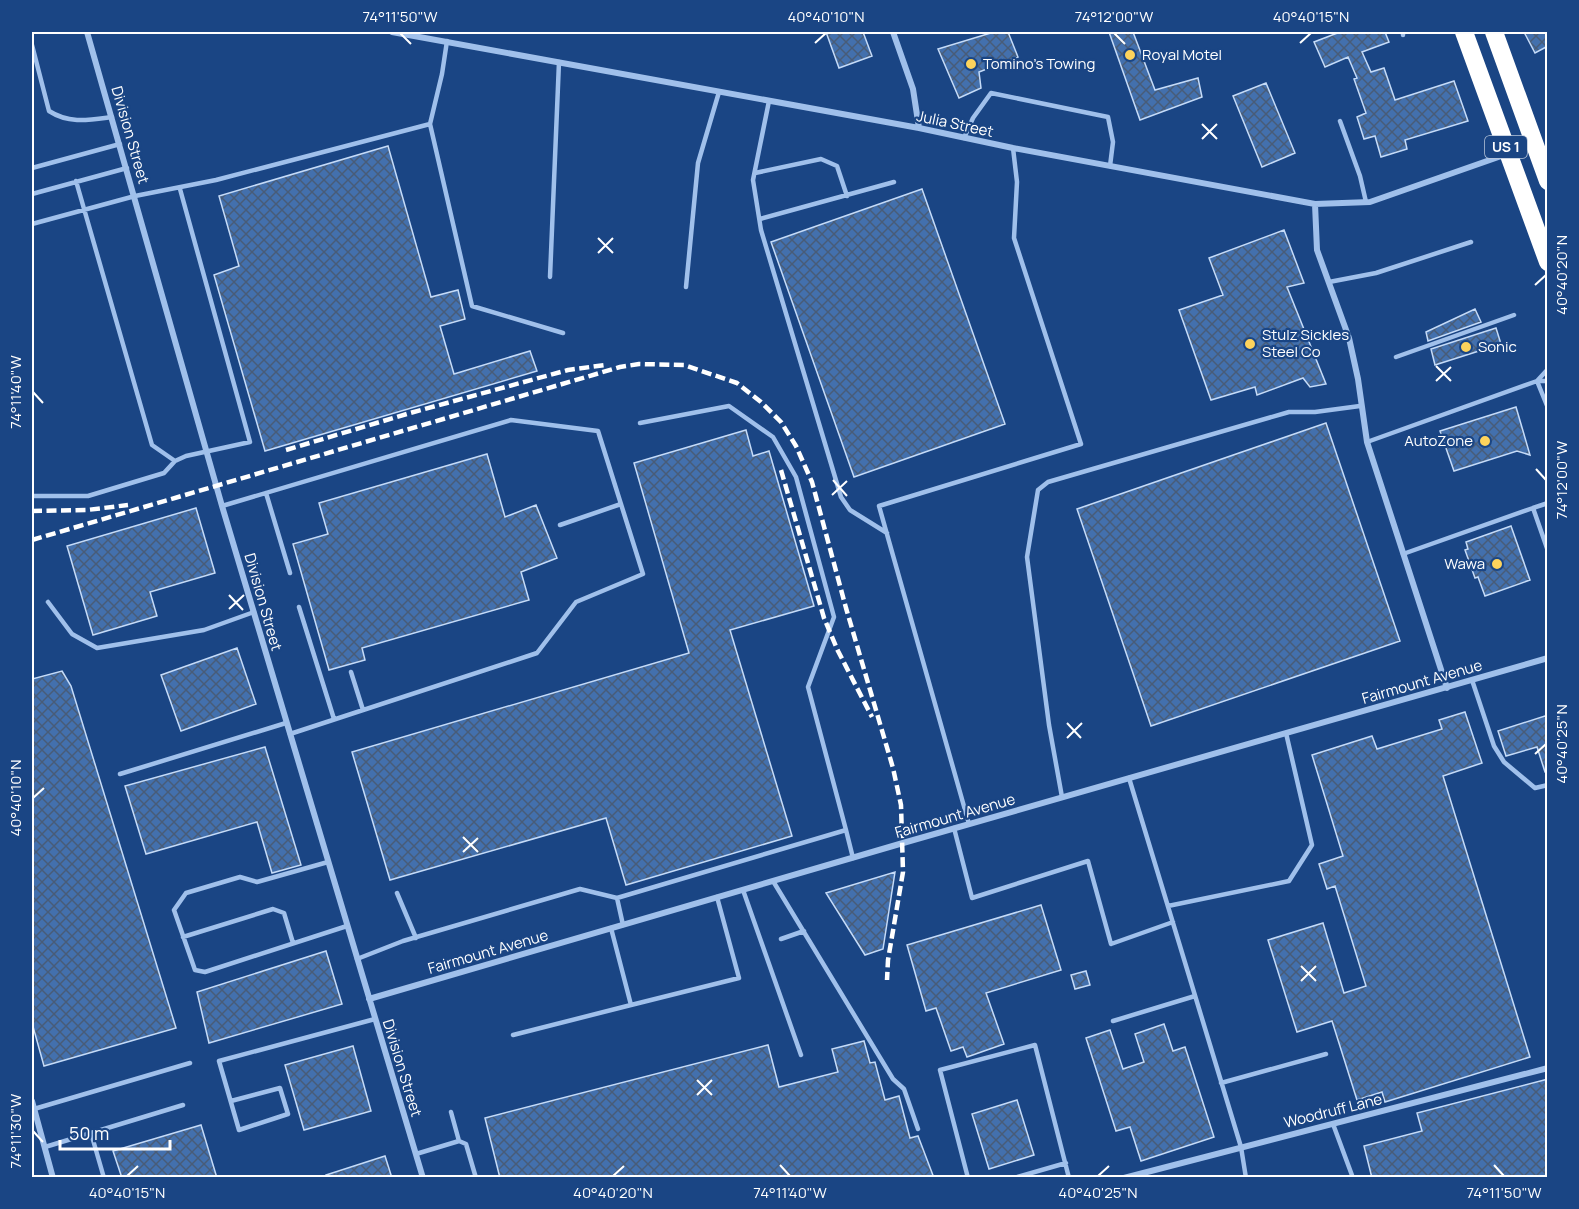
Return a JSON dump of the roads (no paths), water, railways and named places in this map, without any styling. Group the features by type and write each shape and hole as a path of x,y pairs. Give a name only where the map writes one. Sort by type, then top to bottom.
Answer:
{"highway":[{"name":"US 1","path":"1464,32 1548,262"},
{"name":"US 1","path":"1494,32 1537,142 1548,181"}],"street":[{"name":"Division Street","path":"87,32 222,506 423,1178"},
{"name":"Julia Street","path":"392,32 920,128 1013,148 1314,204 1366,202 1508,154"},
{"path":"893,32 914,89 920,128"},
{"path":"1314,204 1317,250 1349,339 1358,379 1360,406 1367,442 1447,688"},
{"name":"Fairmount Avenue","path":"369,999 1548,658"},
{"name":"Woodruff Lane","path":"1124,1178 1548,1068"},
{"path":"32,1101 53,1178"}],"lane":[{"path":"447,41 430,124 472,306 563,333"},
{"path":"32,45 49,111 60,118 82,122 112,117"},
{"path":"550,277 559,62"},
{"path":"686,287 698,163 719,92"},
{"path":"964,138 973,118 991,93 1108,117 1113,142 1110,166"},
{"path":"769,101 753,180 760,219 841,496 850,510 887,533"},
{"path":"1340,121 1360,176 1366,202"},
{"path":"32,224 135,196 180,189 430,124"},
{"path":"32,168 120,144"},
{"path":"969,824 879,506 1081,444 1014,238 1017,182 1013,148"},
{"path":"755,173 821,159 837,166 847,195"},
{"path":"32,194 127,168"},
{"path":"76,181 152,445 175,461"},
{"path":"760,219 894,182"},
{"path":"32,496 88,496 164,473 175,461 186,456 250,442 180,189"},
{"path":"1329,282 1376,273 1471,242"},
{"path":"1396,357 1514,315"},
{"path":"1537,381 1548,369"},
{"path":"1537,381 1548,408"},
{"path":"1367,442 1537,381 1548,381"},
{"path":"640,423 729,406 773,437 795,477 834,617 808,687 853,858"},
{"path":"1062,797 1049,724 1027,556 1038,490 1048,482 1289,412 1316,412 1360,406"},
{"path":"222,506 511,420 598,431 643,574 576,602 537,653 290,734"},
{"path":"266,493 290,573"},
{"path":"1402,554 1548,503"},
{"path":"560,525 621,504"},
{"path":"1533,508 1548,551"},
{"path":"48,602 72,634 97,648 204,630 254,612"},
{"path":"299,607 334,720"},
{"path":"351,672 363,710"},
{"path":"1472,680 1494,746 1504,762 1535,788 1548,785"},
{"path":"120,774 286,723"},
{"path":"1168,906 1289,881 1312,845 1286,734"},
{"path":"1129,778 1241,1147 1246,1178"},
{"path":"954,828 972,898 1088,861 1111,944 1173,922"},
{"path":"357,959 416,938 580,889 617,898 846,830"},
{"path":"328,862 257,882 240,877 186,893 174,910 195,970 205,972 347,926"},
{"path":"773,881 893,1079 904,1089 918,1129"},
{"path":"743,890 801,1055"},
{"path":"397,892 416,938"},
{"path":"513,1035 738,978 717,897"},
{"path":"617,898 623,924"},
{"path":"183,937 273,909 284,913 293,943"},
{"path":"611,928 631,1005"},
{"path":"781,939 804,931"},
{"path":"1113,1021 1195,996"},
{"path":"231,1101 280,1088 288,1114 239,1130 219,1061 375,1019"},
{"path":"968,1178 940,1070 1035,1045 1069,1178"},
{"path":"1221,1083 1326,1054"},
{"path":"34,1109 190,1063"},
{"path":"45,1147 183,1105"},
{"path":"451,1112 459,1141"},
{"path":"1334,1124 1353,1178"},
{"path":"91,1133 104,1178"},
{"path":"416,1154 459,1141 466,1144 476,1178"},
{"path":"1014,1178 1066,1163"}],"railway":[{"path":"32,540 620,367 639,364 684,365 737,383 781,422 796,446 812,482 893,768 901,805 903,872 888,960 887,980"},
{"path":"286,450 568,370 605,365"},
{"path":"781,470 824,618 872,717"},
{"path":"32,511 87,510 128,505"}],"place":[{"name":"Royal Motel","path":"1130,55"},
{"name":"Tomino's Towing","path":"971,64"},
{"name":"Stulz Sickles Steel Co","path":"1250,344"},
{"name":"Sonic","path":"1466,347"},
{"name":"AutoZone","path":"1485,441"},
{"name":"Wawa","path":"1497,564"}]}
